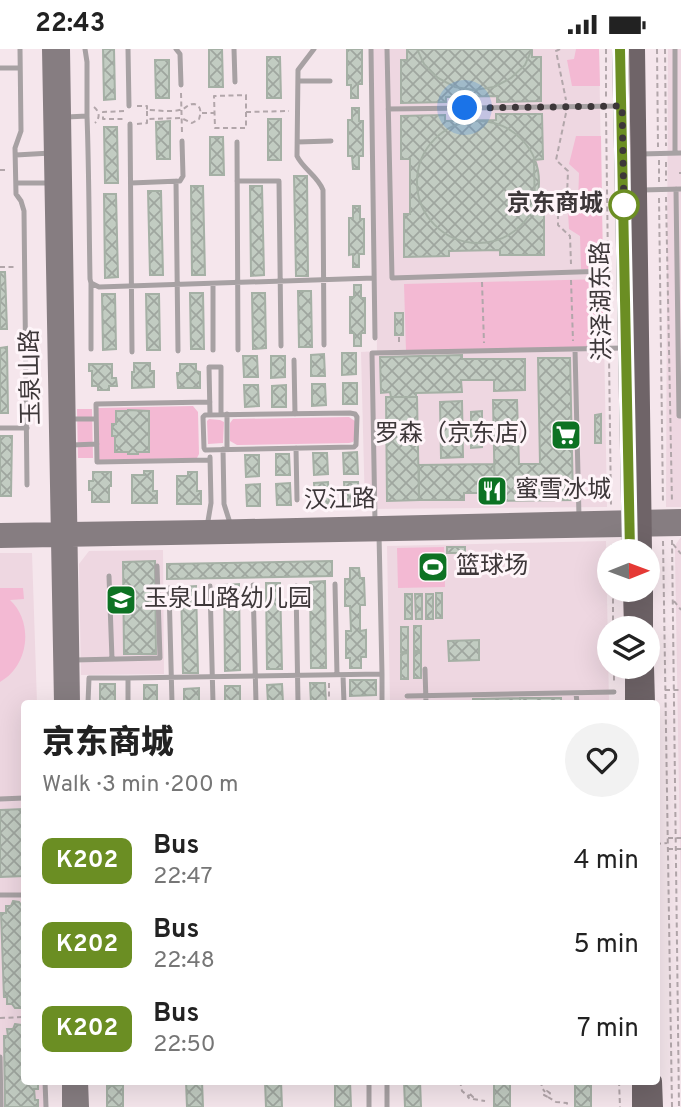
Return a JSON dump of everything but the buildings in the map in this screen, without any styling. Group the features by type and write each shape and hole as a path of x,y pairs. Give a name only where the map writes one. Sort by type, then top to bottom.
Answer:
{"main road":[{"name":"洪泽湖东路","path":"620,49 614,106 639,190 636,523 633,539"},
{"name":"洪泽湖东路","path":"637,49 630,154 626,348 636,523 641,539"},
{"path":"633,679 633,700"},
{"path":"646,679 647,700"},
{"path":"640,1085 640,1107"},
{"path":"654,1085 655,1107"}],"street":[{"name":"玉泉山路","path":"49,49 57,117 69,419 64,534"},
{"name":"玉泉山路","path":"61,700 66,660 64,534 51,153 63,49"},
{"name":"汉江路","path":"0,530 64,534 636,523 672,526"},
{"name":"汉江路","path":"0,541 64,534 231,526 376,530"},
{"name":"玉泉山路","path":"66,660 73,700"},
{"path":"69,1085 69,1107"},
{"path":"81,1085 82,1107"}],"lane":[{"path":"20,49 21,131 15,148 16,194 24,211 27,485"},
{"path":"85,49 90,181 91,349"},
{"path":"128,49 129,106"},
{"path":"176,49 180,54 181,85"},
{"path":"234,49 235,82"},
{"path":"314,49 298,70 297,156 323,190 324,345"},
{"path":"371,49 375,338"},
{"path":"387,49 392,278 608,271"},
{"path":"630,154 678,153 675,49"},
{"path":"0,68 20,68"},
{"path":"298,81 330,81"},
{"path":"388,109 614,106"},
{"path":"57,117 87,116"},
{"path":"130,124 132,352"},
{"path":"131,183 180,181 183,176 182,141"},
{"path":"297,142 331,141"},
{"path":"237,142 238,350"},
{"path":"16,155 51,153"},
{"path":"176,181 178,351"},
{"path":"237,181 279,181 281,346"},
{"path":"16,183 51,183"},
{"path":"639,190 679,189 681,416"},
{"path":"91,283 99,287 374,278"},
{"path":"213,284 213,350"},
{"path":"382,700 372,353 626,348"},
{"path":"574,349 579,524"},
{"path":"294,360 295,414"},
{"path":"210,415 209,367 221,367 225,449 224,503 231,526"},
{"path":"210,402 96,404 97,462 210,460"},
{"path":"295,414 355,414 356,445 210,450 204,448 205,415 295,414"},
{"path":"69,419 96,419"},
{"path":"0,428 27,428"},
{"path":"69,445 97,444"},
{"path":"296,448 297,500"},
{"path":"207,527 211,503 210,450"},
{"path":"66,660 159,658 157,566"},
{"path":"110,576 112,659"},
{"path":"335,584 344,700"},
{"path":"253,585 256,700"},
{"path":"210,586 213,700"},
{"path":"296,586 298,700"},
{"path":"169,588 172,700"},
{"path":"425,669 426,700"},
{"path":"88,700 89,678 382,674"},
{"path":"128,678 128,700"},
{"path":"407,696 614,692"},
{"path":"576,693 577,700"},
{"path":"0,799 21,798"},
{"path":"0,895 21,895"},
{"path":"0,1058 1,1107"},
{"path":"45,1085 46,1107"},
{"path":"369,1085 369,1107"},
{"path":"387,1085 387,1107"}],"path":[{"path":"560,49 556,51 568,106 556,160 568,171 567,195 558,207 558,225 570,236 574,349"},
{"path":"606,49 614,106 608,271 612,539"},
{"path":"657,49 666,189 679,1107"},
{"path":"664,49 659,190 672,526 665,690 672,1107"},
{"path":"181,85 182,141"},
{"path":"214,96 246,96 246,128 215,128 215,113 214,96"},
{"path":"147,110 181,110 193,104 199,107 201,113 199,119 192,123 181,117 147,119"},
{"path":"99,116 103,115 103,112 129,111 129,106 147,106 147,123 130,124 129,118 103,119 103,115"},
{"path":"246,112 298,110"},
{"path":"201,113 215,113"},
{"path":"482,275 484,351"},
{"path":"672,526 681,554"},
{"path":"673,601 681,610"},
{"path":"329,675 329,700"},
{"path":"665,690 681,690"},
{"path":"668,838 681,838"},
{"path":"660,844 668,843"},
{"path":"668,849 681,849"},
{"path":"0,1018 21,1017"},
{"path":"461,1085 469,1099 485,1101"},
{"path":"541,1085 545,1092 550,1093 548,1097 567,1104 567,1107"},
{"path":"619,1085 620,1107"}],"shaded area":[{"path":"373,49 599,49 607,507 365,509 361,352 377,351"},
{"path":"576,49 599,49 600,86 572,86 567,60 574,59"},
{"path":"668,49 681,49 681,507 666,507"},
{"path":"576,136 601,136 603,269 581,269 580,236 569,229 568,212 578,204 579,173 569,164"},
{"path":"603,279 604,338 599,348 406,351 404,284"},
{"path":"193,406 198,412 197,458 99,460 98,408"},
{"path":"77,409 92,409 93,458 78,458"},
{"path":"349,417 355,421 354,440 349,443 237,445 230,441 230,423 233,419"},
{"path":"209,419 224,422 223,443 208,444"},
{"path":"681,537 681,908 675,551"},
{"path":"597,541 597,602 607,602 607,616 597,616 597,679 609,679 609,700 390,700 387,546"},
{"path":"444,547 445,587 398,588 397,548"},
{"name":"玉泉山路幼儿园","path":"163,550 164,674 81,675 79,564 89,551"},
{"path":"0,553 32,553 37,700 21,700 21,1085 46,1085 47,1107 0,1107"},
{"path":"0,588 23,588 24,599 10,600 23,620 25,643 17,666 0,682"}],"bus line":[{"name":"K202","path":"620,49 630,539"}],"place":[{"name":"京东商城","path":"624,205"},
{"name":"罗森（京东店）","path":"566,435"},
{"name":"蜜雪冰城","path":"492,491"},
{"name":"篮球场","path":"433,567"},
{"name":"玉泉山路幼儿园","path":"121,600"}],"route":[{"path":"465,108 622,106 624,209 624,205"}]}
